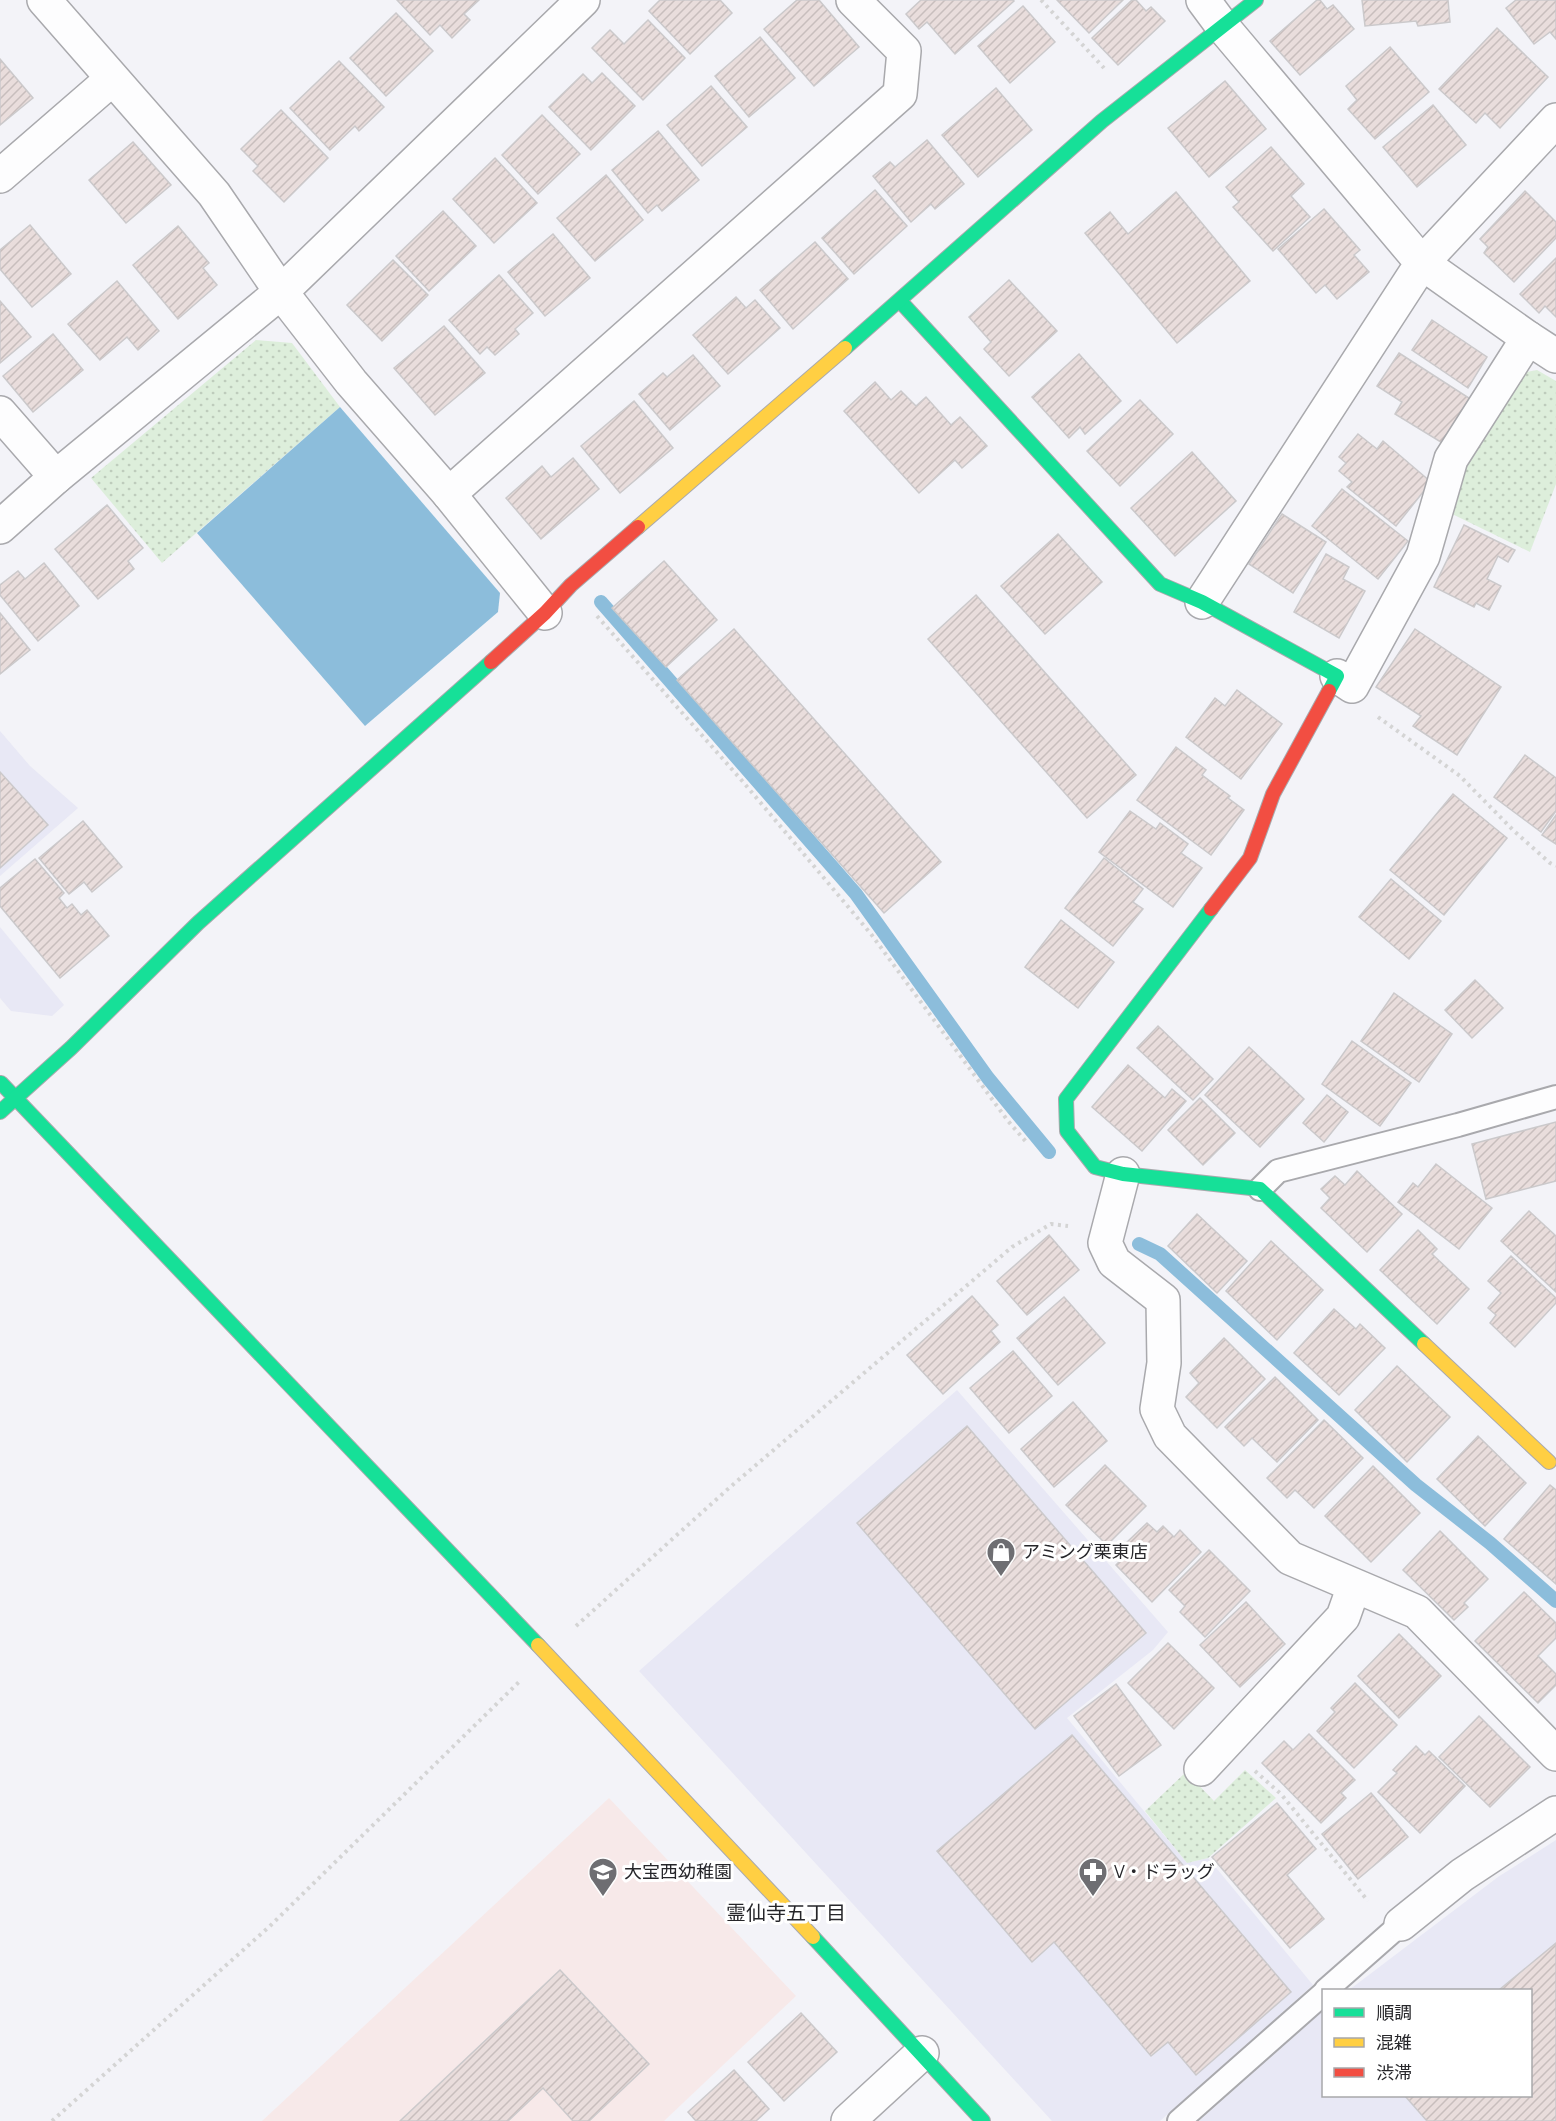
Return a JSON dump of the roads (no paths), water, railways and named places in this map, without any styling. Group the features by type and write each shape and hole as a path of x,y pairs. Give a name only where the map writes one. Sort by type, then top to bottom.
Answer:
{"street":[{"path":"44,0 214,195 281,292 351,382 449,494 545,613"},
{"path":"0,527 56,477 281,292 583,0"},
{"path":"449,494 900,94 904,51 853,0"},
{"path":"1203,0 1223,27 1422,263 1556,356"},
{"path":"0,1112 71,1048 198,922 545,613 571,585 900,301 1130,98 1256,0"},
{"path":"0,176 112,79"},
{"path":"1202,603 1422,263 1556,120"},
{"path":"900,301 1160,584 1202,603 1344,681"},
{"path":"1528,338 1451,459 1423,556 1273,794 1250,858 1066,1099 1067,1131 1095,1167 1123,1174 1260,1190 1549,1462"},
{"path":"0,413 56,477"},
{"path":"0,1082 539,1646 922,2053 983,2121"},
{"path":"1123,1174 1104,1243 1114,1262 1163,1300 1164,1363 1157,1409 1170,1436 1290,1558 1417,1612 1556,1755"},
{"path":"1201,1769 1343,1617 1354,1586"},
{"path":"1397,1928 1462,1875 1556,1813"},
{"path":"848,2121 922,2053"}],"lane":[{"path":"1260,1190 1278,1171 1458,1125 1556,1097"},
{"path":"1328,1989 1397,1928"},
{"path":"1179,2121 1322,1995"}],"water":[{"path":"340,407 500,593 498,612 365,726 197,533"}],"waterway":[{"path":"601,602 856,894 988,1078 1049,1152"},
{"path":"1139,1244 1160,1254 1416,1485 1490,1543 1556,1601"}],"place":[{"name":"アミング栗東店","path":"1001,1578"},
{"name":"大宝西幼稚園","path":"603,1898"},
{"name":"V・ドラッグ","path":"1093,1898"}],"district":[{"name":"霊仙寺五丁目","path":"786,1913"}]}
